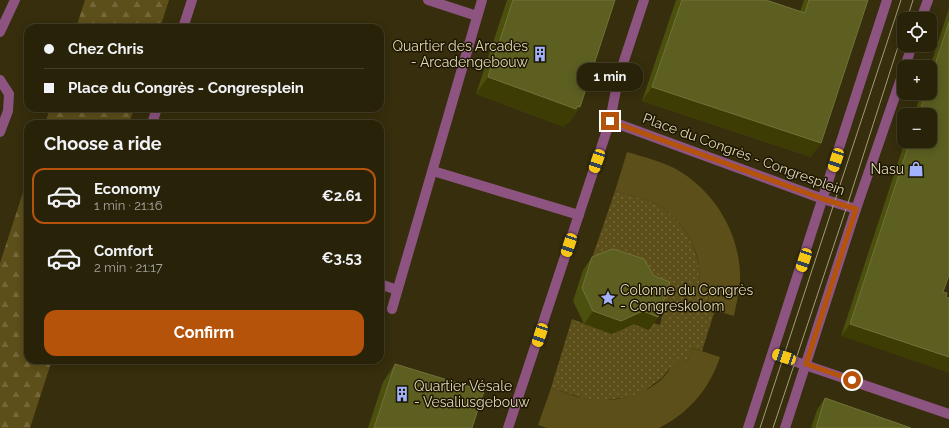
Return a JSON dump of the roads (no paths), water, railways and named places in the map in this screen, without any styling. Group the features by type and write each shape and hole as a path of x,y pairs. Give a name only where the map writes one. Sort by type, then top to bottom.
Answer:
{"street":[{"path":"0,32 15,0"},
{"path":"184,24 192,0"},
{"path":"428,0 478,16"},
{"path":"392,309 482,0"},
{"path":"508,428 610,121 618,79 644,0"},
{"path":"748,428 887,0"},
{"path":"924,12 928,0"},
{"path":"0,80 9,94 8,111 0,132"},
{"path":"785,428 897,89"},
{"name":"Place du Congrès - Congresplein","path":"610,121 823,199 856,209"},
{"path":"433,171 579,215"},
{"path":"384,285 397,290"},
{"path":"773,354 949,414"}],"tram line":[{"path":"760,428 901,0"},
{"path":"909,12 913,0"},
{"path":"773,428 897,50"}],"place":[{"name":"Quartier des Arcades - Arcadengebouw","path":"540,54"},
{"name":"Nasu","path":"916,169"},
{"name":"Colonne du Congrès - Congreskolom","path":"608,298"},
{"name":"Quartier Vésale - Vesaliusgebouw","path":"402,394"}]}
